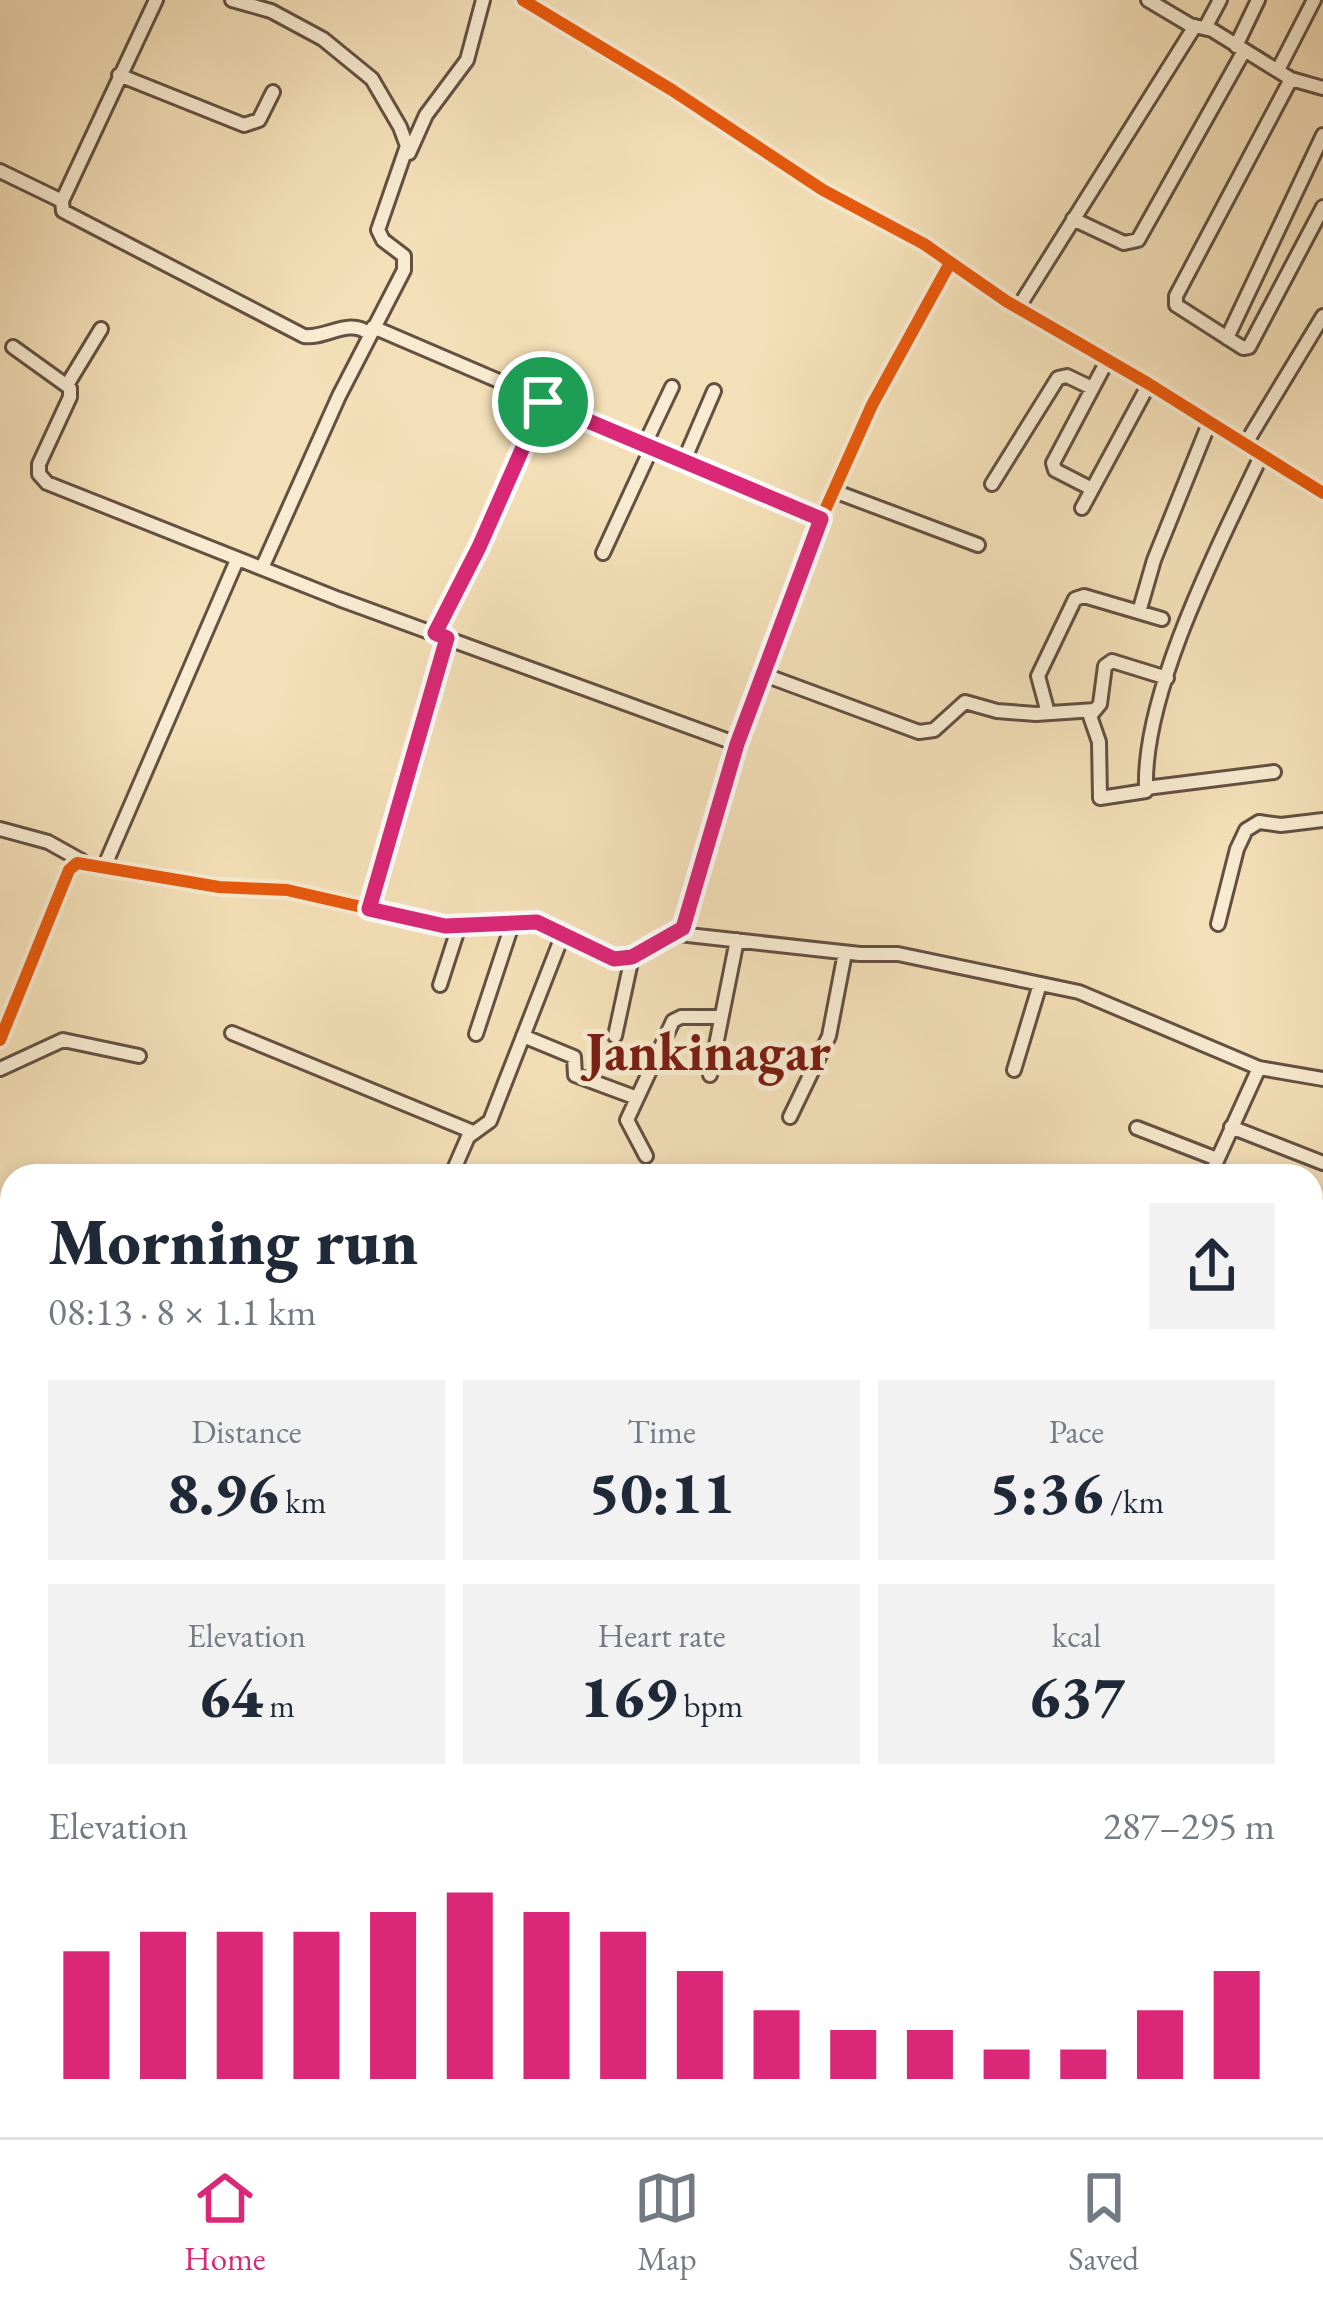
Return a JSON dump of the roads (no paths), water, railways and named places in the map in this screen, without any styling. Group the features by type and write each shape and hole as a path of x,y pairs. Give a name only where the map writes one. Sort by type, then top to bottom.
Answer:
{"street":[{"path":"156,0 62,201 66,213 304,336 356,327 372,330 821,519"},
{"path":"232,0 280,15 323,39 365,71 406,136 406,160"},
{"path":"262,568 405,265 404,256 380,237 379,230 426,115 467,60 484,0"},
{"path":"523,0 672,90 823,190 923,244 1018,308 1323,493"},
{"path":"1148,0 1292,79 1323,88"},
{"path":"1018,308 1220,0"},
{"path":"1073,219 1124,242 1138,240 1240,48 1258,0"},
{"path":"1278,70 1314,0"},
{"path":"119,75 244,125 259,120 273,92"},
{"path":"1292,79 1176,296 1178,307 1243,348 1250,347 1323,207"},
{"path":"1227,338 1321,145"},
{"path":"0,170 62,201"},
{"path":"679,934 737,744 821,519 875,399 950,263"},
{"path":"1246,443 1323,316"},
{"path":"67,385 101,328"},
{"path":"1307,342 1323,353"},
{"path":"13,347 67,385 70,397 39,464 42,478 237,560 737,744"},
{"path":"1092,488 1055,470 1053,463 1108,359"},
{"path":"992,484 1058,378 1067,376 1092,388"},
{"path":"1082,508 1149,384"},
{"path":"603,553 671,387"},
{"path":"683,463 714,391"},
{"path":"369,909 441,635 543,402"},
{"path":"1139,612 1154,560 1210,421"},
{"path":"1146,791 1149,735 1167,678 1262,454"},
{"path":"834,491 978,544"},
{"path":"105,866 237,560"},
{"path":"1048,712 1038,676 1075,599 1084,596 1162,619"},
{"path":"1167,678 1112,661 1106,666 1101,700 1090,719 1099,742 1100,798 1274,772"},
{"path":"762,674 919,731 934,730 964,701 997,711 1095,710"},
{"path":"1219,924 1246,830 1259,822 1281,825 1323,820"},
{"path":"0,829 47,842 83,862 219,887 287,890 459,926 537,922 614,959 632,957 656,940 679,934 844,953 898,954 1093,996 1259,1068 1323,1079"},
{"path":"0,1040 69,870 83,862"},
{"path":"476,1034 513,922"},
{"path":"440,986 459,926"},
{"path":"458,1164 473,1132 490,1121 563,934"},
{"path":"710,1075 737,940"},
{"path":"790,1117 829,1036 844,953"},
{"path":"615,1036 632,957"},
{"path":"1014,1070 1040,984"},
{"path":"646,1156 627,1120 674,1022 682,1017 721,1017"},
{"path":"232,1034 473,1132"},
{"path":"523,1036 574,1057 575,1075 637,1098"},
{"path":"0,1069 63,1040 139,1056"},
{"path":"1215,1164 1259,1068"},
{"path":"1231,1127 1323,1163"},
{"path":"1137,1128 1217,1159"}],"district":[{"name":"Jankinagar","path":"708,1051"}]}
